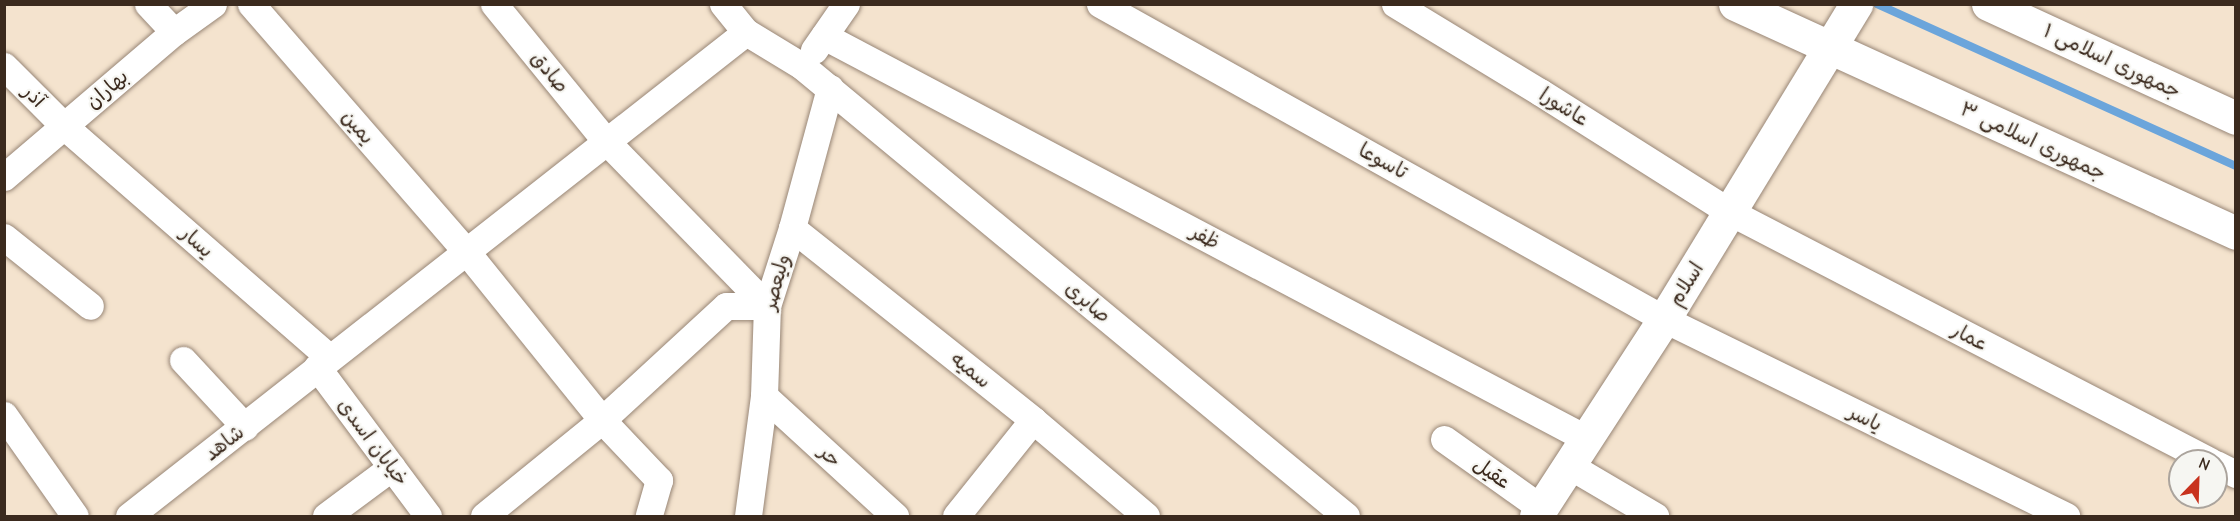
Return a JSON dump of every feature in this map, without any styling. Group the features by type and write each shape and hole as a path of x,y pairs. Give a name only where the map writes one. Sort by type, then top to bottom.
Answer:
{"street":[{"path":"148,4 174,32"},
{"name":"بهاران","path":"4,177 174,32 213,4"},
{"name":"یمین","path":"250,4 465,250 602,420 659,480 649,516"},
{"name":"صادق","path":"494,4 605,140 767,306"},
{"name":"صابری","path":"723,4 746,32 802,66 830,88 1346,516"},
{"path":"802,66 846,4"},
{"name":"تاسوعا","path":"1100,4 1664,319"},
{"name":"عاشورا","path":"1395,4 1730,212"},
{"name":"جمهوری اسلامی ۳","path":"1735,4 2235,233"},
{"name":"اسلام","path":"1538,512 1664,319 1856,4"},
{"name":"جمهوری اسلامی ۱","path":"1998,7 2235,118"},
{"name":"شاهد","path":"129,516 245,427 323,362 605,140 746,32"},
{"name":"ظفر","path":"824,36 1587,439"},
{"name":"آذر","path":"4,66 64,126"},
{"name":"ولیعصر","path":"748,516 764,396 767,306 792,228 830,88"},
{"name":"یسار","path":"64,126 323,362"},
{"name":"عمار","path":"1730,212 2187,449"},
{"name":"سمیه","path":"792,228 1033,420 1146,516"},
{"path":"4,237 90,306"},
{"path":"484,516 602,420 726,306 767,306"},
{"name":"یاسر","path":"1664,319 2066,516"},
{"path":"183,360 245,427"},
{"name":"خیابان اسدی","path":"323,362 392,467 428,516"},
{"name":"حر","path":"764,396 895,516"},
{"path":"4,416 75,516"},
{"path":"956,516 1033,420"},
{"name":"عقیل","path":"1444,439 1538,512"},
{"path":"1570,466 1655,516"},
{"path":"326,516 392,467"}],"waterway":[{"path":"1877,4 2236,166"}]}
